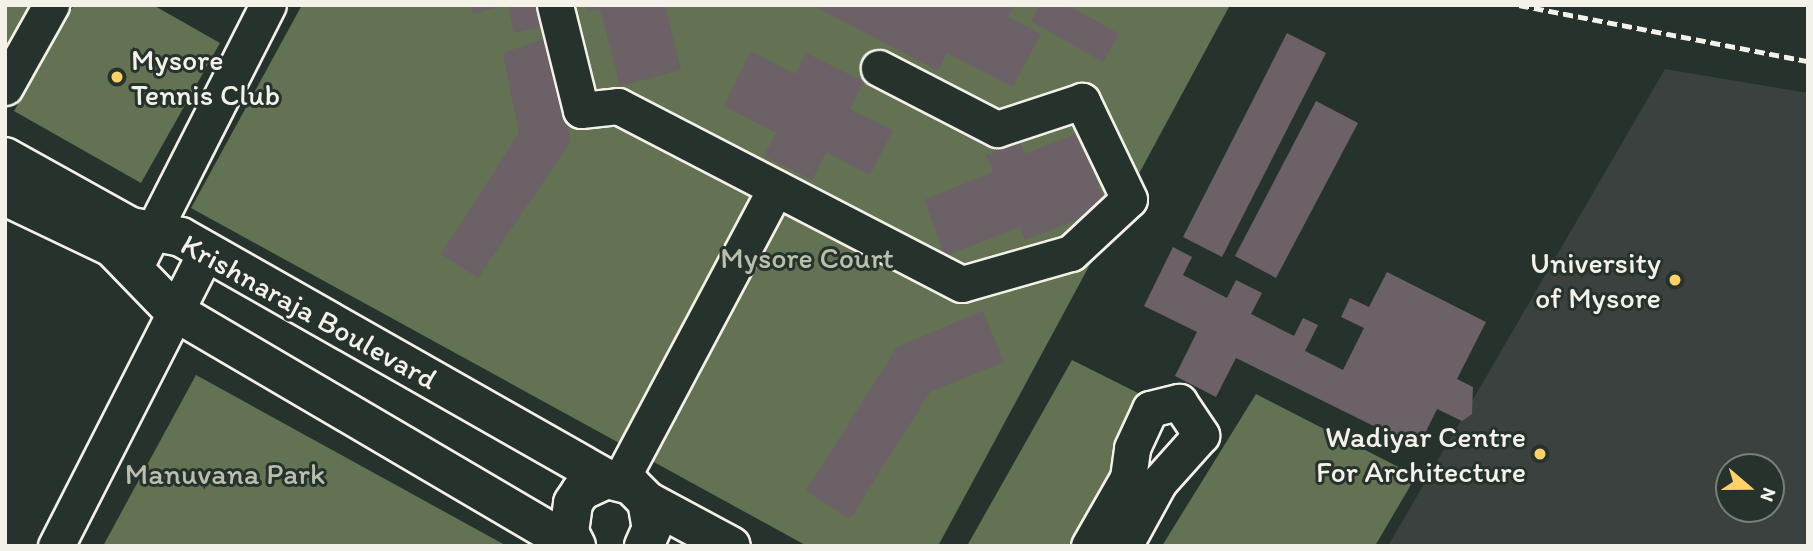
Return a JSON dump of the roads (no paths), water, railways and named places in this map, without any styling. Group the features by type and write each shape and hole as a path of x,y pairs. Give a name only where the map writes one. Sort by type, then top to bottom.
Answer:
{"main road":[{"name":"Krishnaraja Boulevard","path":"5,157 131,227 152,231 206,251 731,546"},
{"name":"Krishnaraja Boulevard","path":"5,196 112,247 174,312 575,545"},
{"path":"575,545 573,503 581,491 625,487 652,527 644,546"}],"street":[{"path":"5,87 51,5"},
{"path":"134,271 268,5"},
{"path":"555,5 581,110 618,106 962,284 1071,253 1129,199 1082,101 997,128 879,68"},
{"path":"625,487 776,188"},
{"path":"56,546 206,251"},
{"path":"1089,546 1128,478 1132,448 1150,409 1179,402 1201,435 1159,482 1124,546"}],"railway":[{"path":"1519,5 1808,61"}],"place":[{"name":"Mysore Tennis Club","path":"117,77"},
{"name":"University of Mysore","path":"1675,280"},
{"name":"Wadiyar Centre For Architecture","path":"1540,454"}],"park label":[{"name":"Mysore Court","path":"807,258"},
{"name":"Manuvana Park","path":"225,474"}]}
